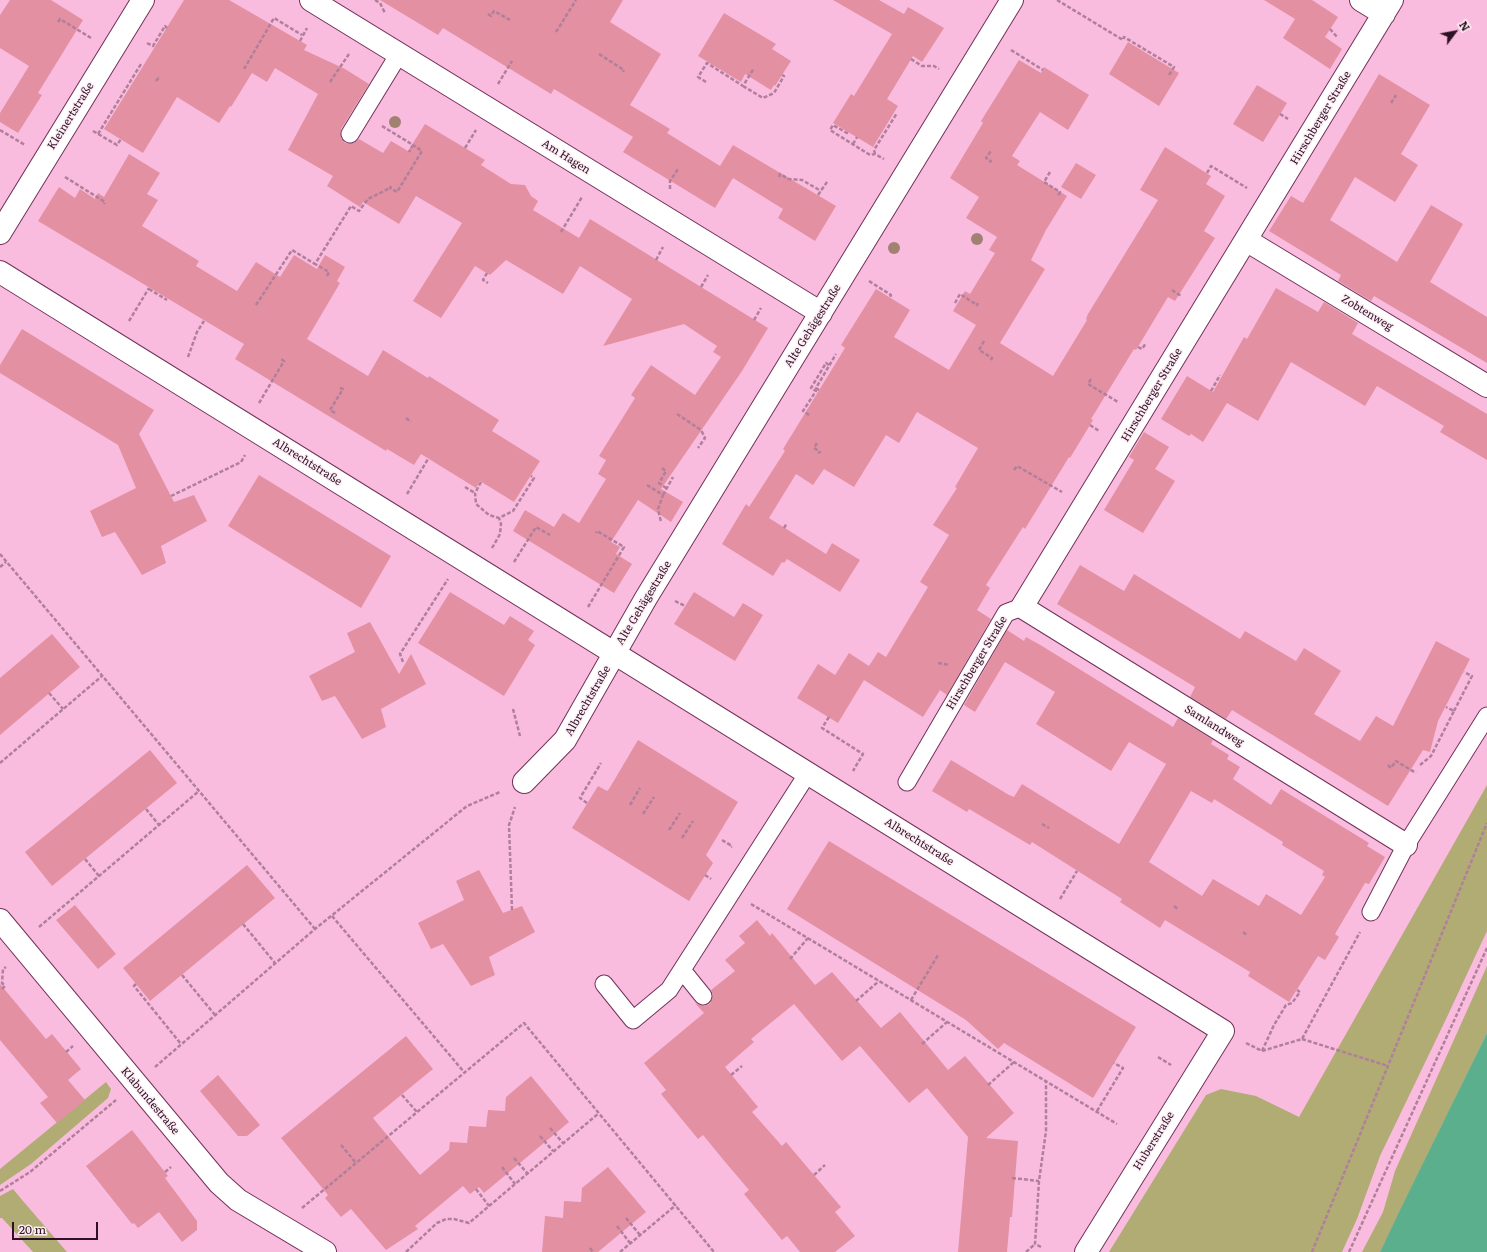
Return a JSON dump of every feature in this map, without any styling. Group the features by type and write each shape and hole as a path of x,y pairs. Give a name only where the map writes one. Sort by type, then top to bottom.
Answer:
{"street":[{"name":"Kleinertstraße","path":"0,232 143,0"},
{"name":"Am Hagen","path":"311,0 399,54 717,242 821,313"},
{"name":"Alte Gehägestraße","path":"615,653 646,598 1012,0"},
{"path":"1361,0 1388,7"},
{"name":"Hirschberger Straße","path":"1022,607 1139,416 1228,260 1246,240 1388,7"},
{"name":"Zobtenweg","path":"1246,240 1487,386"},
{"name":"Albrechtstraße","path":"0,272 1223,1031"},
{"name":"Samlandweg","path":"1022,607 1406,845"},
{"name":"Albrechtstraße","path":"524,782 566,740 615,653"},
{"name":"Klabundestraße","path":"0,920 219,1183 238,1200 325,1252"},
{"name":"Huberstraße","path":"1086,1252 1223,1031"}],"lane":[{"path":"350,134 399,54"},
{"name":"Hirschberger Straße","path":"907,782 1006,613 1022,607"},
{"path":"1370,912 1406,845 1487,716"},
{"path":"604,984 634,1020 669,990 808,773"},
{"path":"682,970 703,996"}],"path":[{"path":"376,0 380,3 386,17"},
{"path":"556,32 576,0"},
{"path":"1058,0 1123,40 1124,37 1174,67 1169,75"},
{"path":"488,14 491,16 494,11 510,20"},
{"path":"244,69 274,18 302,36 300,41"},
{"path":"58,22 60,19 95,40"},
{"path":"153,46 165,26 167,28"},
{"path":"1005,46 1043,70"},
{"path":"330,82 353,48"},
{"path":"599,54 624,70 623,72"},
{"path":"911,59 922,66 934,66 944,72"},
{"path":"494,90 512,61"},
{"path":"706,82 698,77 706,63 763,98 774,92 784,76 782,75"},
{"path":"98,134 141,64"},
{"path":"743,86 754,68"},
{"path":"156,81 160,76"},
{"path":"1391,104 1396,95"},
{"path":"875,154 874,150 898,113"},
{"path":"315,264 351,206 359,211 368,199 391,187 397,192 422,151 378,123"},
{"path":"847,132 846,133 833,125 830,130 870,155 875,154 887,161"},
{"path":"465,148 479,126"},
{"path":"87,127 117,145 120,139"},
{"path":"0,130 29,148"},
{"path":"852,144 857,137"},
{"path":"409,152 413,145"},
{"path":"989,162 991,161 986,158 991,151"},
{"path":"1207,173 1211,166 1250,190"},
{"path":"666,195 670,189 670,181 678,168"},
{"path":"1050,172 1044,182 1060,192 1058,196"},
{"path":"59,173 105,202 104,204"},
{"path":"779,177 780,174 789,180 802,180 821,191"},
{"path":"818,195 827,182"},
{"path":"561,232 586,192"},
{"path":"256,306 292,250 329,272 327,276"},
{"path":"656,260 662,250"},
{"path":"701,287 712,269"},
{"path":"487,273 483,280 488,283"},
{"path":"863,277 891,295 890,297"},
{"path":"130,319 149,288 167,300"},
{"path":"1172,290 1180,295"},
{"path":"955,303 960,294 977,305 978,303"},
{"path":"754,320 765,302"},
{"path":"189,356 197,332 204,321"},
{"path":"984,341 979,350 992,358 990,362"},
{"path":"1138,347 1142,349 1146,342"},
{"path":"819,390 816,388 836,354"},
{"path":"260,400 284,361 281,359"},
{"path":"809,415 804,411 816,391 811,388 826,363 829,365"},
{"path":"1211,391 1220,375"},
{"path":"1091,380 1088,384 1139,416"},
{"path":"335,413 330,410 343,390 340,388"},
{"path":"677,414 701,430 705,438 698,448"},
{"path":"406,418 412,422"},
{"path":"1090,425 1098,430"},
{"path":"817,443 814,448 820,452 818,453"},
{"path":"171,496 241,462 249,448"},
{"path":"408,491 428,459"},
{"path":"1014,470 1017,466 1064,493"},
{"path":"662,468 666,471 659,483 666,488"},
{"path":"481,482 475,493 476,504 488,515 499,518 513,511 534,478 531,476"},
{"path":"662,527 658,509 666,488 674,477"},
{"path":"647,485 663,494"},
{"path":"465,487 475,493"},
{"path":"495,542 501,530 499,518"},
{"path":"784,528 787,523"},
{"path":"518,556 536,527 550,535"},
{"path":"591,602 624,547 597,531 596,533"},
{"path":"0,554 315,929"},
{"path":"0,567 6,562"},
{"path":"403,662 400,654 452,572"},
{"path":"938,663 944,664"},
{"path":"1420,765 1431,756 1472,676 1464,672"},
{"path":"0,758 1,762 102,676"},
{"path":"49,693 63,709"},
{"path":"1446,707 1454,711"},
{"path":"513,708 520,736"},
{"path":"829,717 822,728 863,754 852,771"},
{"path":"1388,765 1391,768 1396,761 1416,773"},
{"path":"587,803 580,798 601,763"},
{"path":"512,910 509,825 524,782"},
{"path":"153,1068 315,929 467,806 524,782"},
{"path":"630,806 640,788"},
{"path":"38,928 199,791"},
{"path":"643,814 654,796"},
{"path":"146,809 159,825"},
{"path":"669,830 680,813"},
{"path":"682,838 693,821"},
{"path":"1312,1252 1487,823"},
{"path":"1042,824 1049,828"},
{"path":"722,840 732,846 727,852"},
{"path":"84,859 99,876"},
{"path":"1060,898 1077,871"},
{"path":"705,875 711,879 715,872"},
{"path":"745,900 1117,1124"},
{"path":"1174,906 1178,909"},
{"path":"1302,1039 1370,912"},
{"path":"332,916 464,1072"},
{"path":"243,924 275,964"},
{"path":"1243,932 1247,935"},
{"path":"790,959 808,938"},
{"path":"1348,1252 1487,948"},
{"path":"911,1000 938,954"},
{"path":"2,989 5,986 2,983 3,969 8,965"},
{"path":"182,975 215,1015"},
{"path":"856,1001 879,980"},
{"path":"136,984 134,986 181,1044"},
{"path":"1262,1051 1274,1024 1286,1005 1292,1003 1300,992 1297,990"},
{"path":"922,1044 947,1022"},
{"path":"301,1209 524,1023 714,1252"},
{"path":"1223,1031 1262,1051 1302,1039 1388,1066"},
{"path":"66,1052 70,1049"},
{"path":"1158,1057 1178,1069"},
{"path":"988,1085 1014,1062"},
{"path":"1097,1112 1122,1068 1114,1063"},
{"path":"731,1075 742,1066"},
{"path":"1026,1252 1035,1244 1039,1181 1046,1131 1046,1081"},
{"path":"402,1095 417,1112"},
{"path":"0,1191 30,1172 117,1098"},
{"path":"406,1252 437,1223 446,1219 454,1219 469,1223 598,1113"},
{"path":"550,1128 562,1143"},
{"path":"540,1136 553,1151"},
{"path":"341,1145 356,1163"},
{"path":"514,1158 527,1174"},
{"path":"814,1174 825,1165"},
{"path":"502,1168 515,1184"},
{"path":"1012,1178 1039,1181"},
{"path":"476,1189 489,1206"},
{"path":"620,1252 676,1205"},
{"path":"626,1218 640,1235"},
{"path":"616,1226 630,1243"},
{"path":"1035,1244 1041,1247"},
{"path":"590,1248 593,1252"}],"shaded area":[{"path":"1487,785 1487,931 1380,1156 1357,1219 1342,1252 1109,1252 1206,1095 1221,1089 1256,1096 1299,1117"},
{"path":"1487,966 1487,1033 1380,1252 1362,1252 1383,1212 1395,1171"},
{"path":"1487,1033 1487,1252 1380,1252 1402,1206"},
{"path":"106,1082 111,1089 108,1098 31,1164 0,1185 0,1169"},
{"path":"13,1189 67,1252 33,1252 2,1218 0,1218 0,1196"}],"building":[{"path":"10,0 51,0 83,20 38,93 42,95 18,133 0,122 0,113 29,66 0,48 0,15"},
{"path":"184,0 229,0 307,45 304,50 345,69 369,84 341,129 341,138 345,143 354,143 359,139 383,153 391,141 408,151 425,124 485,160 481,165 511,184 525,185 531,196 538,201 533,210 579,238 590,219 768,328 742,371 661,489 683,502 671,522 638,500 611,542 620,547 616,554 632,564 614,593 513,531 525,510 554,527 563,513 579,523 606,479 598,474 606,460 599,456 635,398 631,395 651,365 695,395 721,357 713,352 717,346 684,324 603,346 632,299 580,266 563,294 506,260 490,275 475,266 441,318 413,301 462,223 416,196 399,224 363,202 360,207 327,186 333,176 288,150 318,94 275,68 267,82 252,73 231,107 230,106 219,123 177,97 143,153 104,129"},
{"path":"380,0 623,0 610,22 661,54 630,105 670,129 667,133 720,166 733,145 836,206 815,241 778,218 783,209 733,178 715,208 623,152 633,137 554,89 551,94 443,28 438,35"},
{"path":"833,0 879,0 904,14 908,7 944,28 922,62 913,56 887,99 898,106 873,147 833,123 851,94 854,96 892,34"},
{"path":"1264,0 1312,0 1338,17 1325,37 1342,49 1330,69 1283,38 1295,19"},
{"path":"724,13 776,44 772,49 791,61 771,90 745,74 741,82 698,56"},
{"path":"1128,42 1179,73 1159,106 1109,74"},
{"path":"1019,60 1041,73 1044,67 1089,95 1068,130 1040,112 1012,156 1020,161 1017,165 1067,196 1046,230 1031,260 1045,269 1000,343 1053,376 1087,320 1088,314 1158,200 1140,190 1165,147 1211,176 1206,184 1225,196 1204,231 1215,238 1175,301 1168,297 1136,350 1134,349 1091,419 1093,420 1070,458 1069,457 1025,529 1023,527 986,585 990,588 977,610 991,619 947,695 940,690 923,717 864,680 838,723 797,698 818,664 835,675 849,653 869,666 878,652 886,657 928,587 920,582 949,535 933,525 957,488 955,487 978,448 917,412 899,443 886,435 854,487 824,469 813,485 796,474 769,518 826,554 832,543 860,560 840,592 787,559 784,563 782,562 773,576 722,544 746,504 749,507 785,451 783,449 845,348 841,345 876,289 910,310 894,337 949,370 976,325 953,311 965,291 970,294 995,253 989,250 997,237 966,218 979,197 950,178 983,123 981,121"},
{"path":"1379,74 1430,105 1401,154 1418,165 1395,202 1355,177 1330,220 1397,262 1431,205 1463,224 1430,282 1487,317 1487,363 1374,296 1371,301 1338,281 1341,275 1269,231 1291,196 1303,203"},
{"path":"1257,85 1287,103 1263,142 1233,124"},
{"path":"129,154 160,173 147,194 158,200 142,226 199,261 196,266 237,291 256,262 280,277 294,255 317,269 325,255 345,267 337,281 340,283 307,339 368,376 383,350 428,378 429,376 499,420 492,431 540,461 514,502 480,481 476,488 421,454 414,465 387,449 386,451 235,359 244,344 38,221 59,187 75,198 80,189 95,199 98,193 104,197"},
{"path":"1076,163 1096,175 1081,199 1061,187"},
{"path":"1276,288 1318,312 1324,302 1358,323 1352,334 1487,414 1487,460 1440,432 1444,426 1377,386 1365,406 1291,362 1258,421 1227,403 1203,442 1191,434 1189,436 1161,419 1187,376 1213,392 1244,337 1247,339"},
{"path":"22,329 154,410 139,434 174,502 194,495 207,521 161,546 166,563 142,575 115,532 102,537 90,511 136,488 118,445 0,373 0,365"},
{"path":"1144,432 1169,447 1155,469 1175,481 1143,533 1104,510 1134,460 1129,457"},
{"path":"259,475 391,556 361,608 228,526"},
{"path":"1080,565 1124,591 1134,574 1240,639 1245,631 1296,661 1304,648 1341,671 1314,714 1360,741 1376,716 1393,726 1436,641 1470,659 1438,721 1430,752 1423,750 1388,806 1232,710 1226,719 1190,697 1195,687 1057,604"},
{"path":"450,592 504,625 510,616 534,631 528,640 535,645 504,696 418,643"},
{"path":"694,592 734,617 743,603 763,615 735,661 674,624"},
{"path":"370,622 399,674 411,654 426,684 381,709 386,727 362,739 335,696 322,701 309,676 355,652 347,633"},
{"path":"1007,630 1024,641 1026,637 1042,646 1173,727 1178,718 1213,740 1211,744 1229,755 1227,759 1240,767 1233,779 1271,805 1281,789 1369,843 1367,846 1385,857 1369,884 1365,883 1335,934 1339,937 1325,960 1318,956 1289,1002 1248,976 1250,972 1165,920 1160,928 1120,902 1122,899 1032,842 1030,845 969,809 967,812 932,791 951,760 1014,797 1022,784 1119,844 1166,764 1129,742 1111,771 1036,724 1055,692 1005,662 975,712 964,705","holes":["1191,791 1212,803 1214,799 1283,842 1282,845 1324,871 1322,875 1325,877 1301,915 1266,894 1259,906 1213,879 1202,896 1149,862"]},
{"path":"52,634 80,667 0,735 0,678"},
{"path":"638,740 738,802 706,855 713,863 689,901 572,828 598,786 607,791 609,789"},
{"path":"150,750 177,783 52,886 25,852"},
{"path":"829,841 1136,1027 1093,1098 1004,1043 998,1049 966,1020 787,909"},
{"path":"247,865 275,898 150,1001 123,968"},
{"path":"479,870 503,913 522,906 535,932 489,957 495,975 471,986 443,944 431,949 418,923 464,900 456,881"},
{"path":"75,905 116,954 98,969 56,920"},
{"path":"757,920 770,936 772,933 815,985 832,972 881,1028 900,1012 948,1070 965,1056 1014,1113 986,1138 1018,1141 1012,1217 1010,1217 1007,1252 958,1252 968,1137 927,1088 909,1103 860,1046 842,1061 794,1004 751,1039 754,1042 725,1067 758,1107 752,1112 782,1146 786,1142 841,1207 835,1212 855,1236 835,1252 800,1252 787,1236 782,1240 744,1194 749,1190 703,1135 698,1139 661,1094 666,1090 644,1063 704,1013 695,1003 704,1006 710,1004 713,995 711,990 735,971 725,960 745,943 739,936"},
{"path":"0,984 46,1039 52,1034 81,1069 68,1080 85,1100 57,1123 40,1103 48,1097 0,1040"},
{"path":"406,1036 433,1069 373,1118 420,1175 449,1150 450,1142 467,1143 469,1126 486,1127 488,1110 505,1111 506,1097 531,1076 569,1122 484,1193 479,1187 470,1194 463,1186 415,1226 418,1229 386,1250 351,1209 341,1217 325,1198 328,1195 281,1138"},
{"path":"218,1075 260,1125 247,1136 238,1136 200,1091"},
{"path":"132,1130 168,1176 165,1178 197,1221 197,1230 182,1242 159,1212 138,1228 134,1223 132,1224 86,1166"},
{"path":"608,1167 646,1212 598,1252 542,1252 545,1216 563,1218 564,1201 581,1202 582,1188"}]}
